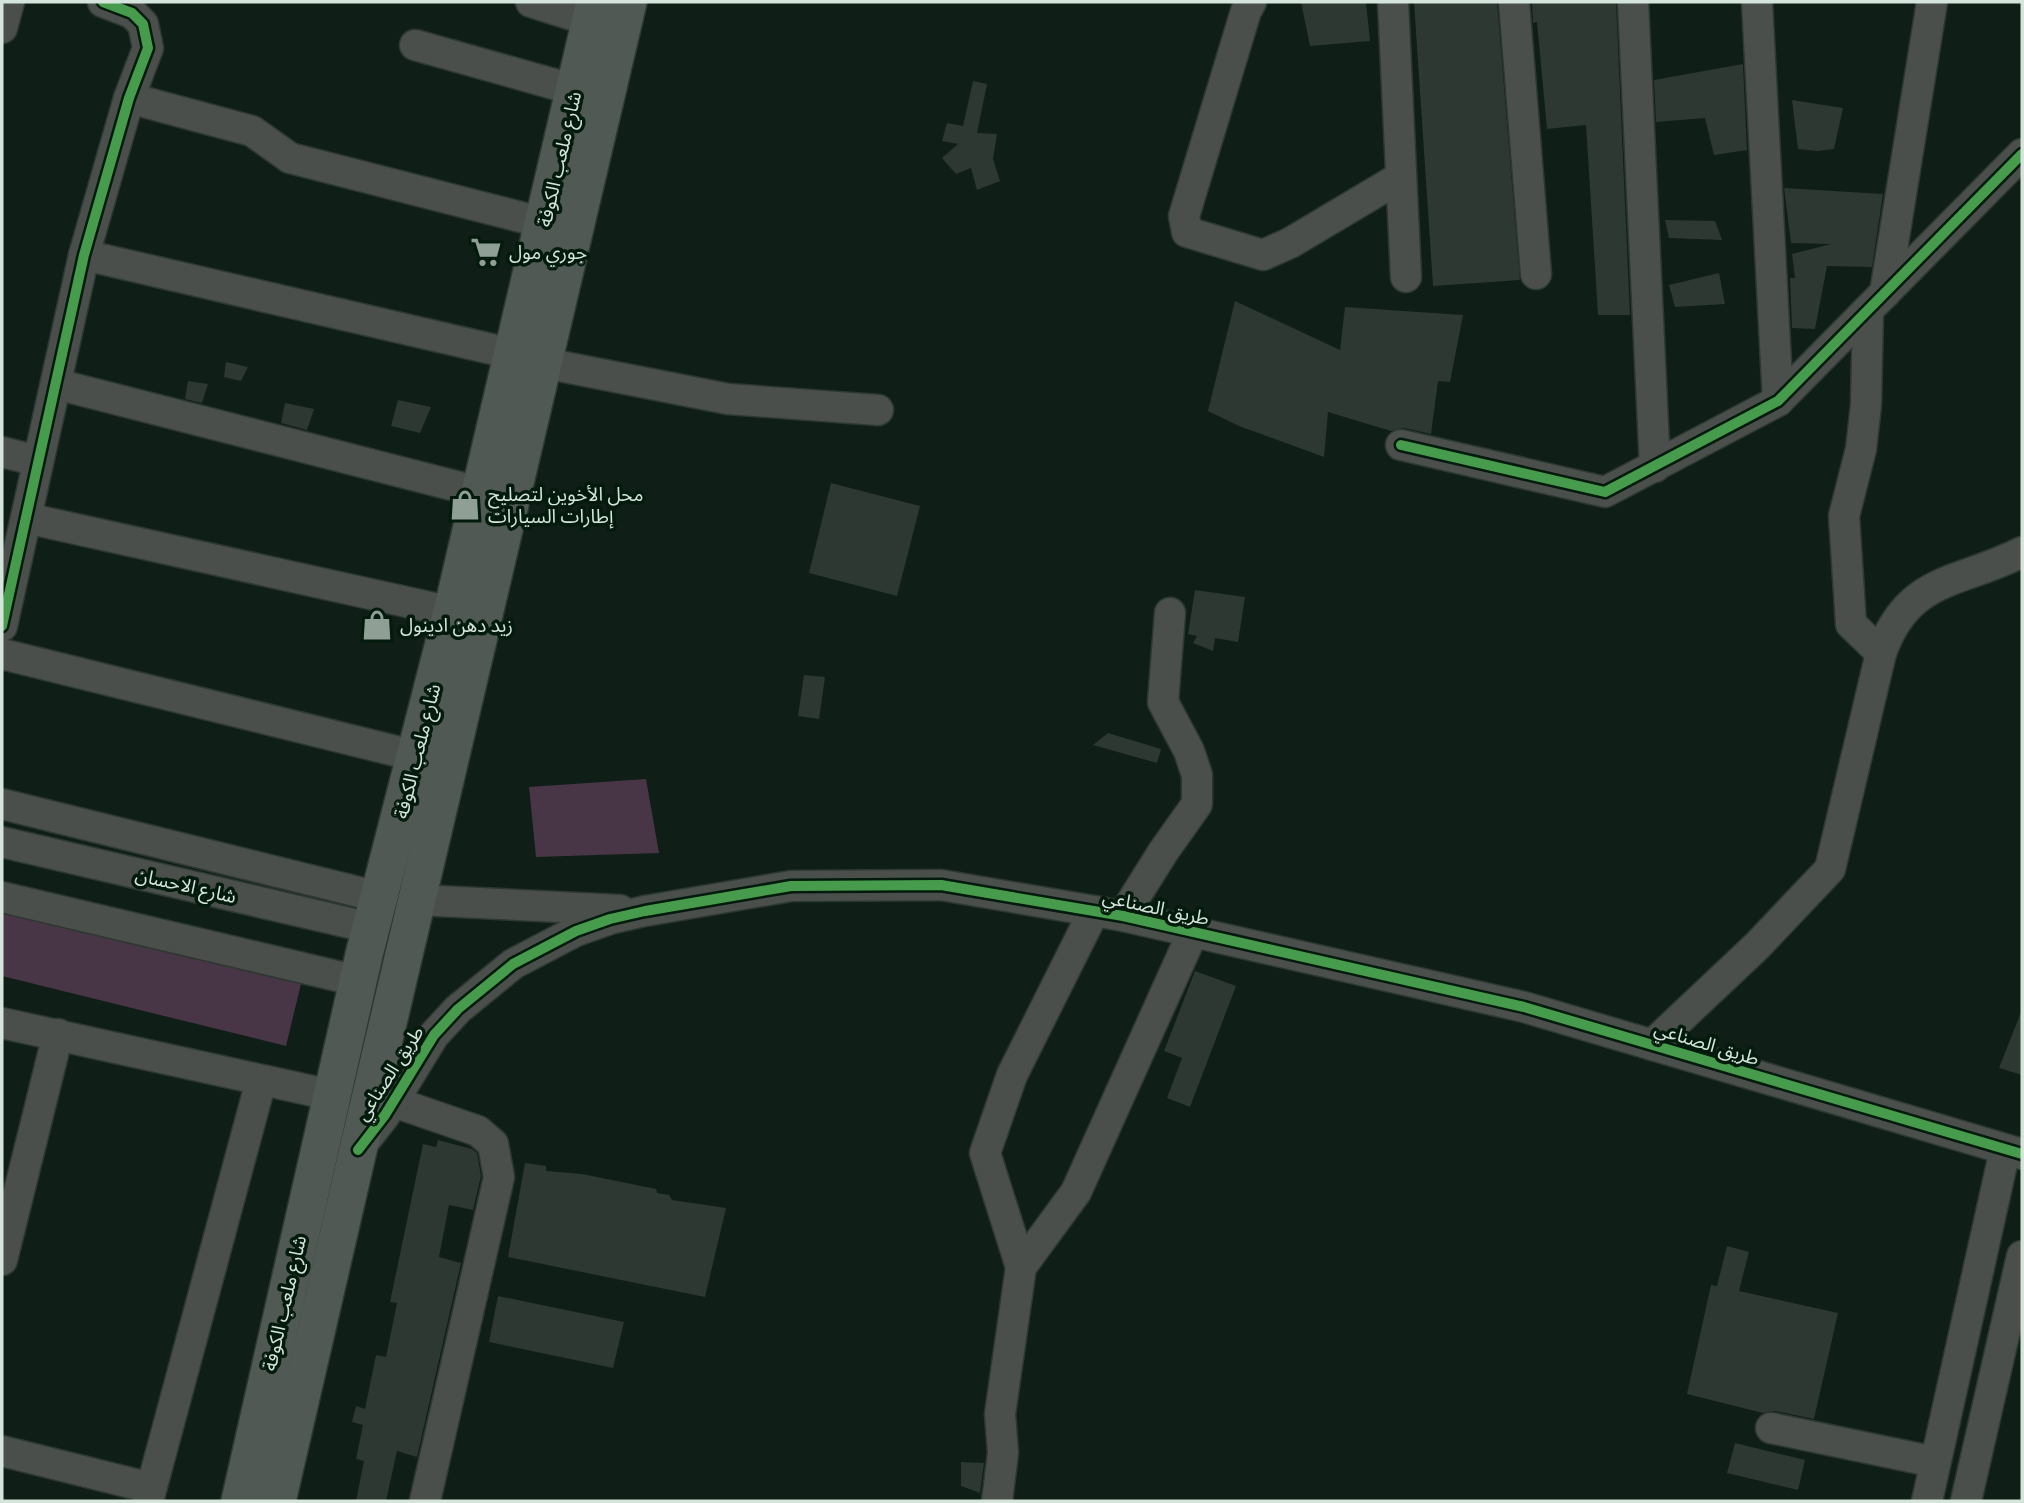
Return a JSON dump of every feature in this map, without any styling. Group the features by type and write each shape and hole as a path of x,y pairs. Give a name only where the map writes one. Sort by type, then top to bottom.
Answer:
{"main road":[{"name":"شارع ملعب الكوفة","path":"240,1501 358,981 452,612 479,492 528,359 544,223 628,2"},
{"name":"شارع ملعب الكوفة","path":"277,1501 417,900 528,359 579,130 593,11"}],"street":[{"path":"2,28 9,2"},
{"path":"2,626 84,255 129,98 148,48 143,24 132,13 103,2"},
{"path":"530,2 593,11"},
{"path":"1251,2 1184,216 1187,232 1263,256 1290,243 1401,177"},
{"path":"1393,2 1406,277"},
{"path":"1514,2 1536,274"},
{"path":"1633,2 1655,467"},
{"path":"1757,2 1778,401"},
{"path":"1881,653 1851,624 1844,516 1861,449 1876,301 1932,2"},
{"path":"415,45 579,130"},
{"path":"129,98 252,131 290,158 544,223"},
{"path":"1401,445 1605,492 1778,401 2022,153"},
{"path":"84,255 528,359 728,399 878,410"},
{"path":"56,384 479,492"},
{"path":"2,452 38,461"},
{"path":"26,518 452,612"},
{"path":"1652,1045 1757,946 1830,869 1881,653 1889,630 1903,610 1922,594 2022,552"},
{"path":"1123,916 1197,804 1197,775 1189,751 1163,702 1170,613"},
{"path":"2,654 416,756"},
{"path":"2,804 375,912"},
{"name":"شارع الاحسان","path":"2,842 375,912"},
{"name":"طريق الصناعي","path":"358,1150 394,1102 434,1035 485,985 513,964 566,936 610,919 645,911 791,886 941,885 1123,916 1524,1007 2013,1152"},
{"path":"2,897 358,981"},
{"path":"417,900 645,911"},
{"path":"997,1501 1003,1454 1000,1414 1021,1267 985,1153 1012,1076 1094,911"},
{"path":"1021,1267 1076,1192 1193,932"},
{"path":"2,1023 331,1095"},
{"path":"2,1260 58,1034"},
{"path":"2,1451 149,1495 261,1081"},
{"path":"394,1102 478,1131 493,1144 499,1177 425,1501"},
{"path":"1927,1501 2013,1152"},
{"path":"1966,1501 2017,1309 2022,1256"},
{"path":"1771,1428 1935,1462"}],"shaded area":[{"path":"646,779 659,853 536,857 529,787"},
{"path":"2,895 306,963 286,1046 2,976"}],"building":[{"path":"1301,2 1366,2 1370,41 1310,46"},
{"path":"1414,2 1497,2 1520,280 1433,286"},
{"path":"1532,2 1616,2 1630,315 1598,315 1586,125 1547,129 1537,22 1533,23"},
{"path":"1743,64 1747,150 1714,155 1705,118 1656,122 1654,80"},
{"path":"973,81 987,84 977,133 997,134 993,159 1000,181 977,190 971,168 956,174 942,158 958,144 942,141 947,123 963,126"},
{"path":"1792,100 1843,108 1834,149 1798,149"},
{"path":"1784,188 1883,194 1872,267 1827,266 1815,329 1792,328 1790,278 1795,278 1792,254 1831,244 1791,243"},
{"path":"1665,220 1715,221 1722,240 1669,238"},
{"path":"1719,273 1725,304 1675,307 1669,285"},
{"path":"1235,301 1340,350 1345,307 1463,315 1450,382 1438,381 1431,434 1404,428 1391,431 1328,412 1324,457 1239,426 1208,411"},
{"path":"226,362 248,367 241,381 224,377"},
{"path":"188,381 208,384 202,403 185,399"},
{"path":"398,400 431,407 420,433 391,426"},
{"path":"285,403 314,409 307,430 281,423"},
{"path":"831,483 920,506 897,596 809,573"},
{"path":"1195,590 1245,597 1238,642 1215,638 1213,651 1193,643 1197,636 1188,634"},
{"path":"804,675 825,677 819,719 798,716"},
{"path":"1108,733 1161,749 1157,763 1093,745"},
{"path":"1195,971 1236,986 1190,1107 1167,1098 1182,1058 1164,1051"},
{"path":"2022,1012 2022,1075 1999,1068"},
{"path":"438,1140 472,1149 477,1153 481,1176 473,1210 449,1205 439,1257 461,1263 417,1457 397,1451 386,1501 356,1501 364,1461 356,1459 363,1425 352,1422 356,1406 365,1409 376,1355 386,1357 397,1303 390,1302 423,1144 436,1147"},
{"path":"525,1163 546,1166 546,1171 582,1174 656,1189 657,1193 669,1195 672,1200 726,1208 705,1297 508,1257"},
{"path":"1727,1246 1749,1252 1739,1291 1838,1313 1814,1419 1775,1411 1763,1413 1687,1394 1711,1285 1717,1286"},
{"path":"498,1296 624,1322 613,1368 489,1342"},
{"path":"1735,1443 1805,1460 1798,1490 1727,1473"},
{"path":"961,1462 984,1463 980,1493 961,1486"}],"cycle path":[{"path":"2,626 84,255 129,98 148,48 143,24 132,13 103,2"},
{"path":"1401,445 1605,492 1778,401 2022,154"},
{"path":"358,1150 385,1115 434,1035 458,1009 513,964 576,931 645,911 791,886 941,885 1123,916 1524,1007 2022,1154"}],"place":[{"name":"جوري مول","path":"486,252"},
{"name":"محل الأخوين لتصليح إطارات السيارات","path":"465,505"},
{"name":"زيد دهن ادينول","path":"377,625"}]}
